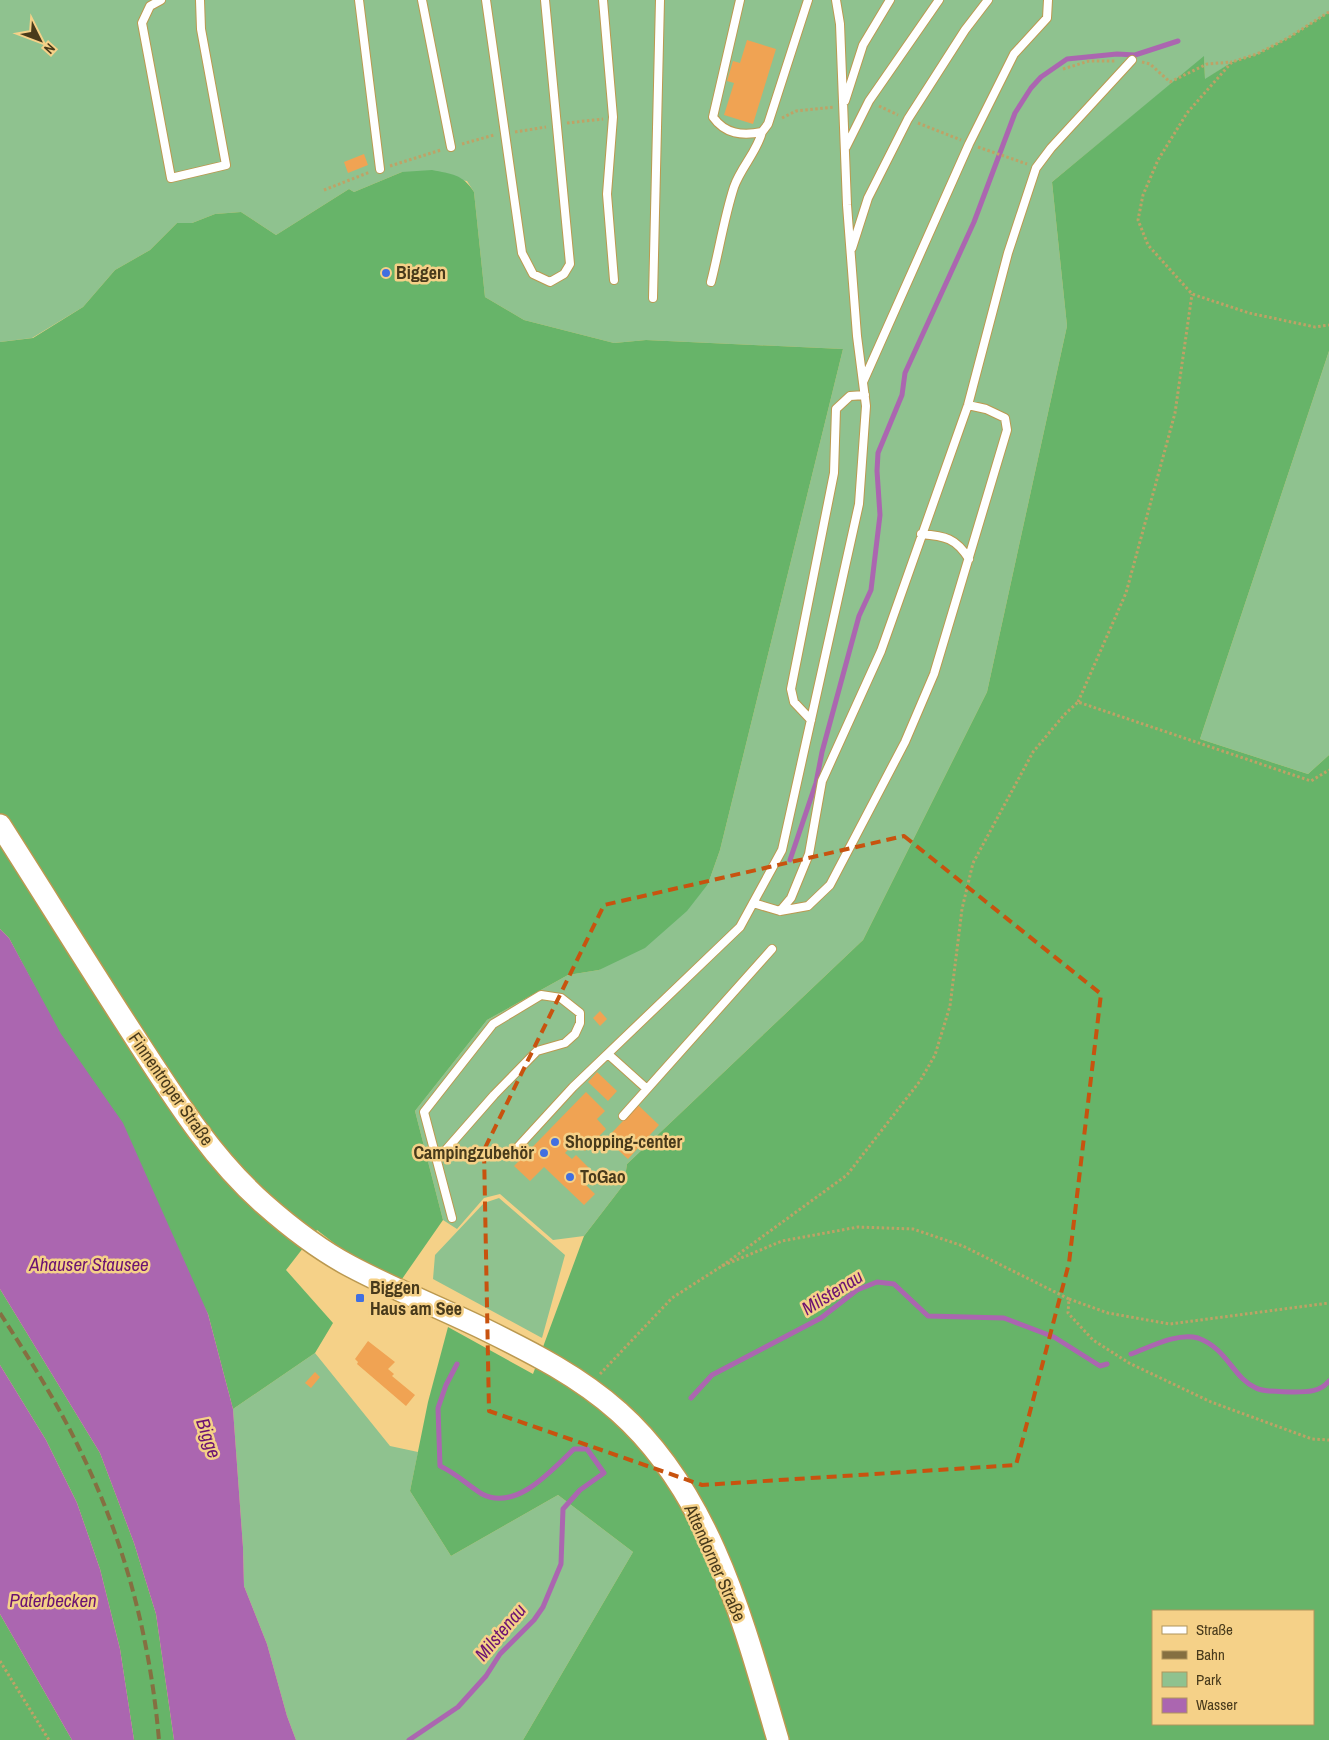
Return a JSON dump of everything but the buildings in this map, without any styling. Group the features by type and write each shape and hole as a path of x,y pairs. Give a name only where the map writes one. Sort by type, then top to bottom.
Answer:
{"main road":[{"name":"Finnentroper Straße","path":"0,825 153,1065 212,1149 258,1198 296,1230 348,1265 404,1293"},
{"name":"Attendorner Straße","path":"404,1293 542,1359 589,1388 620,1412 649,1442 696,1512 735,1601 778,1740"}],"lane":[{"path":"161,0 150,6 142,23 172,178 226,165 201,29 200,0"},
{"path":"359,0 380,170"},
{"path":"422,0 451,147"},
{"path":"486,0 522,253 533,274 550,282 564,274 570,264 545,0"},
{"path":"603,0 613,117 607,194 614,280"},
{"path":"653,298 660,0"},
{"path":"740,0 713,117 728,131 752,134 762,132"},
{"path":"711,282 734,186 768,124 808,0"},
{"path":"518,1147 573,1087 740,926 782,850 859,504 866,406 851,252 840,24 836,0"},
{"path":"843,106 863,45 890,0"},
{"path":"845,149 870,101 939,0"},
{"path":"851,252 868,198 908,119 964,30 988,0"},
{"path":"863,382 969,144 1014,54 1047,18 1048,0"},
{"path":"780,911 791,898 809,854 822,781 869,682 968,405 1008,253 1036,168 1051,148 1132,60"},
{"path":"810,720 794,702 791,689 834,473 836,409 850,396 865,395"},
{"path":"753,903 780,911 808,906 830,884 906,742 934,674 1008,430 1005,418 986,409 968,405"},
{"path":"921,534 935,535 959,544 969,558"},
{"path":"623,1116 772,949"},
{"path":"437,1160 494,1095 537,1051 565,1043 575,1034 580,1023 580,1013 574,1006 561,998 540,995 493,1024 424,1112 452,1218"},
{"path":"608,1054 647,1089"}],"path":[{"path":"1062,69 1089,61 1132,60 1150,64 1170,82 1207,64 1232,62 1257,54 1288,38 1329,12"},
{"path":"1232,62 1187,113 1158,160 1143,195 1138,220 1148,245 1192,294 1248,312 1315,327 1329,325"},
{"path":"768,124 796,111 843,106"},
{"path":"324,190 365,173 380,170 475,139 613,117"},
{"path":"995,151 1036,168"},
{"path":"589,1388 608,1363 672,1298 722,1266 848,1175 920,1080 935,1055 950,1006 962,909 973,863 1033,752 1064,715 1078,702 1126,593 1175,413 1192,294"},
{"path":"1078,702 1311,781 1329,770"},
{"path":"722,1266 782,1241 858,1226 914,1229 963,1246 1069,1299 1108,1313 1170,1324 1329,1303"},
{"path":"1069,1299 1068,1313 1093,1340 1129,1364 1211,1402 1312,1438 1329,1440"},
{"path":"0,1661 49,1740"}],"highlighted area":[{"path":"904,836 1101,994 1069,1263 1016,1465 702,1485 489,1411 484,1150 604,905"}],"green space":[{"path":"0,0 1329,0 1329,12 1288,38 1257,54 1232,62 1205,80 1204,57 1052,182 1067,326 987,692 863,940 627,1164 624,1184 584,1236 553,1240 500,1194 484,1198 457,1229 443,1220 415,1111 487,1020 568,975 599,970 708,884 720,850 843,349 646,340 614,343 524,320 485,297 474,192 467,181 402,172 354,192 349,189 276,235 241,212 215,214 192,223 177,223 150,250 115,270 83,307 32,338 0,342"},
{"path":"1329,12 1329,351 1200,739 1308,774 1329,755 1329,1740 523,1740 633,1552 558,1495 451,1556 410,1491 428,1402 448,1327 533,1374 584,1236 624,1184 627,1164 863,940 987,692 1067,326 1052,182 1204,56 1205,79 1232,62 1257,54 1288,38"},
{"path":"432,170 461,178 474,192 485,297 524,320 614,343 646,340 843,349 720,850 708,884 687,911 645,948 599,970 568,975 487,1020 415,1111 443,1220 402,1279 352,1257 317,1230 286,1270 333,1323 315,1353 233,1409 208,1314 9,938 0,929 0,342 33,338 83,307 115,270 150,250 177,223 192,223 215,214 241,212 276,235 349,189 354,192 402,172"},
{"path":"1329,351 1329,755 1308,774 1200,739"},
{"path":"499,1198 565,1255 542,1338 433,1279 435,1255 484,1203"},
{"path":"0,1289 100,1453 134,1543 156,1614 174,1740 134,1740 120,1649 100,1569 77,1503 46,1440 0,1365"},
{"path":"315,1353 390,1446 418,1452 410,1491 451,1556 558,1495 633,1552 523,1740 296,1740 287,1716 267,1644 244,1586 233,1409"},
{"path":"0,1614 72,1740 0,1740"}],"water":[{"name":"Ahauser Stausee","path":"0,929 9,938 61,1034 123,1123 208,1314 233,1409 244,1586 267,1644 287,1716 296,1740 174,1740 156,1614 134,1543 100,1453 0,1289"},
{"name":"Paterbecken","path":"0,1365 46,1440 77,1503 100,1569 120,1649 134,1740 72,1740 0,1614"}],"waterway":[{"path":"790,860 816,783 822,752 859,616 871,590 880,515 877,471 878,453 902,395 905,373 974,222 1015,113 1031,88 1041,77 1067,59 1117,54 1135,55 1178,41"},
{"name":"Milstenau","path":"691,1398 712,1375 821,1318 857,1290 877,1282 894,1284 928,1316 1004,1318 1054,1337 1100,1366 1107,1364"},
{"name":"Milstenau","path":"1131,1354 1164,1341 1182,1337 1198,1338 1216,1349 1241,1377 1260,1390 1274,1392 1308,1391 1322,1387 1329,1381"},
{"name":"Milstenau","path":"409,1740 458,1707 486,1676 500,1654 534,1620 543,1607 561,1564 563,1509 580,1490 604,1473 587,1449 574,1449 533,1486 508,1498 495,1498 482,1494 440,1466 438,1408 446,1385 457,1364"}],"railway":[{"path":"0,1313 62,1415 80,1450 110,1520 133,1591 142,1628 155,1702 159,1740"}],"place":[{"name":"Biggen","path":"386,273"},
{"name":"Shopping-center","path":"555,1142"},
{"name":"Campingzubehör","path":"544,1153"},
{"name":"ToGao","path":"570,1177"},
{"name":"Biggen Haus am See","path":"360,1298"}],"water label":[{"name":"Bigge","path":"209,1438"}]}
